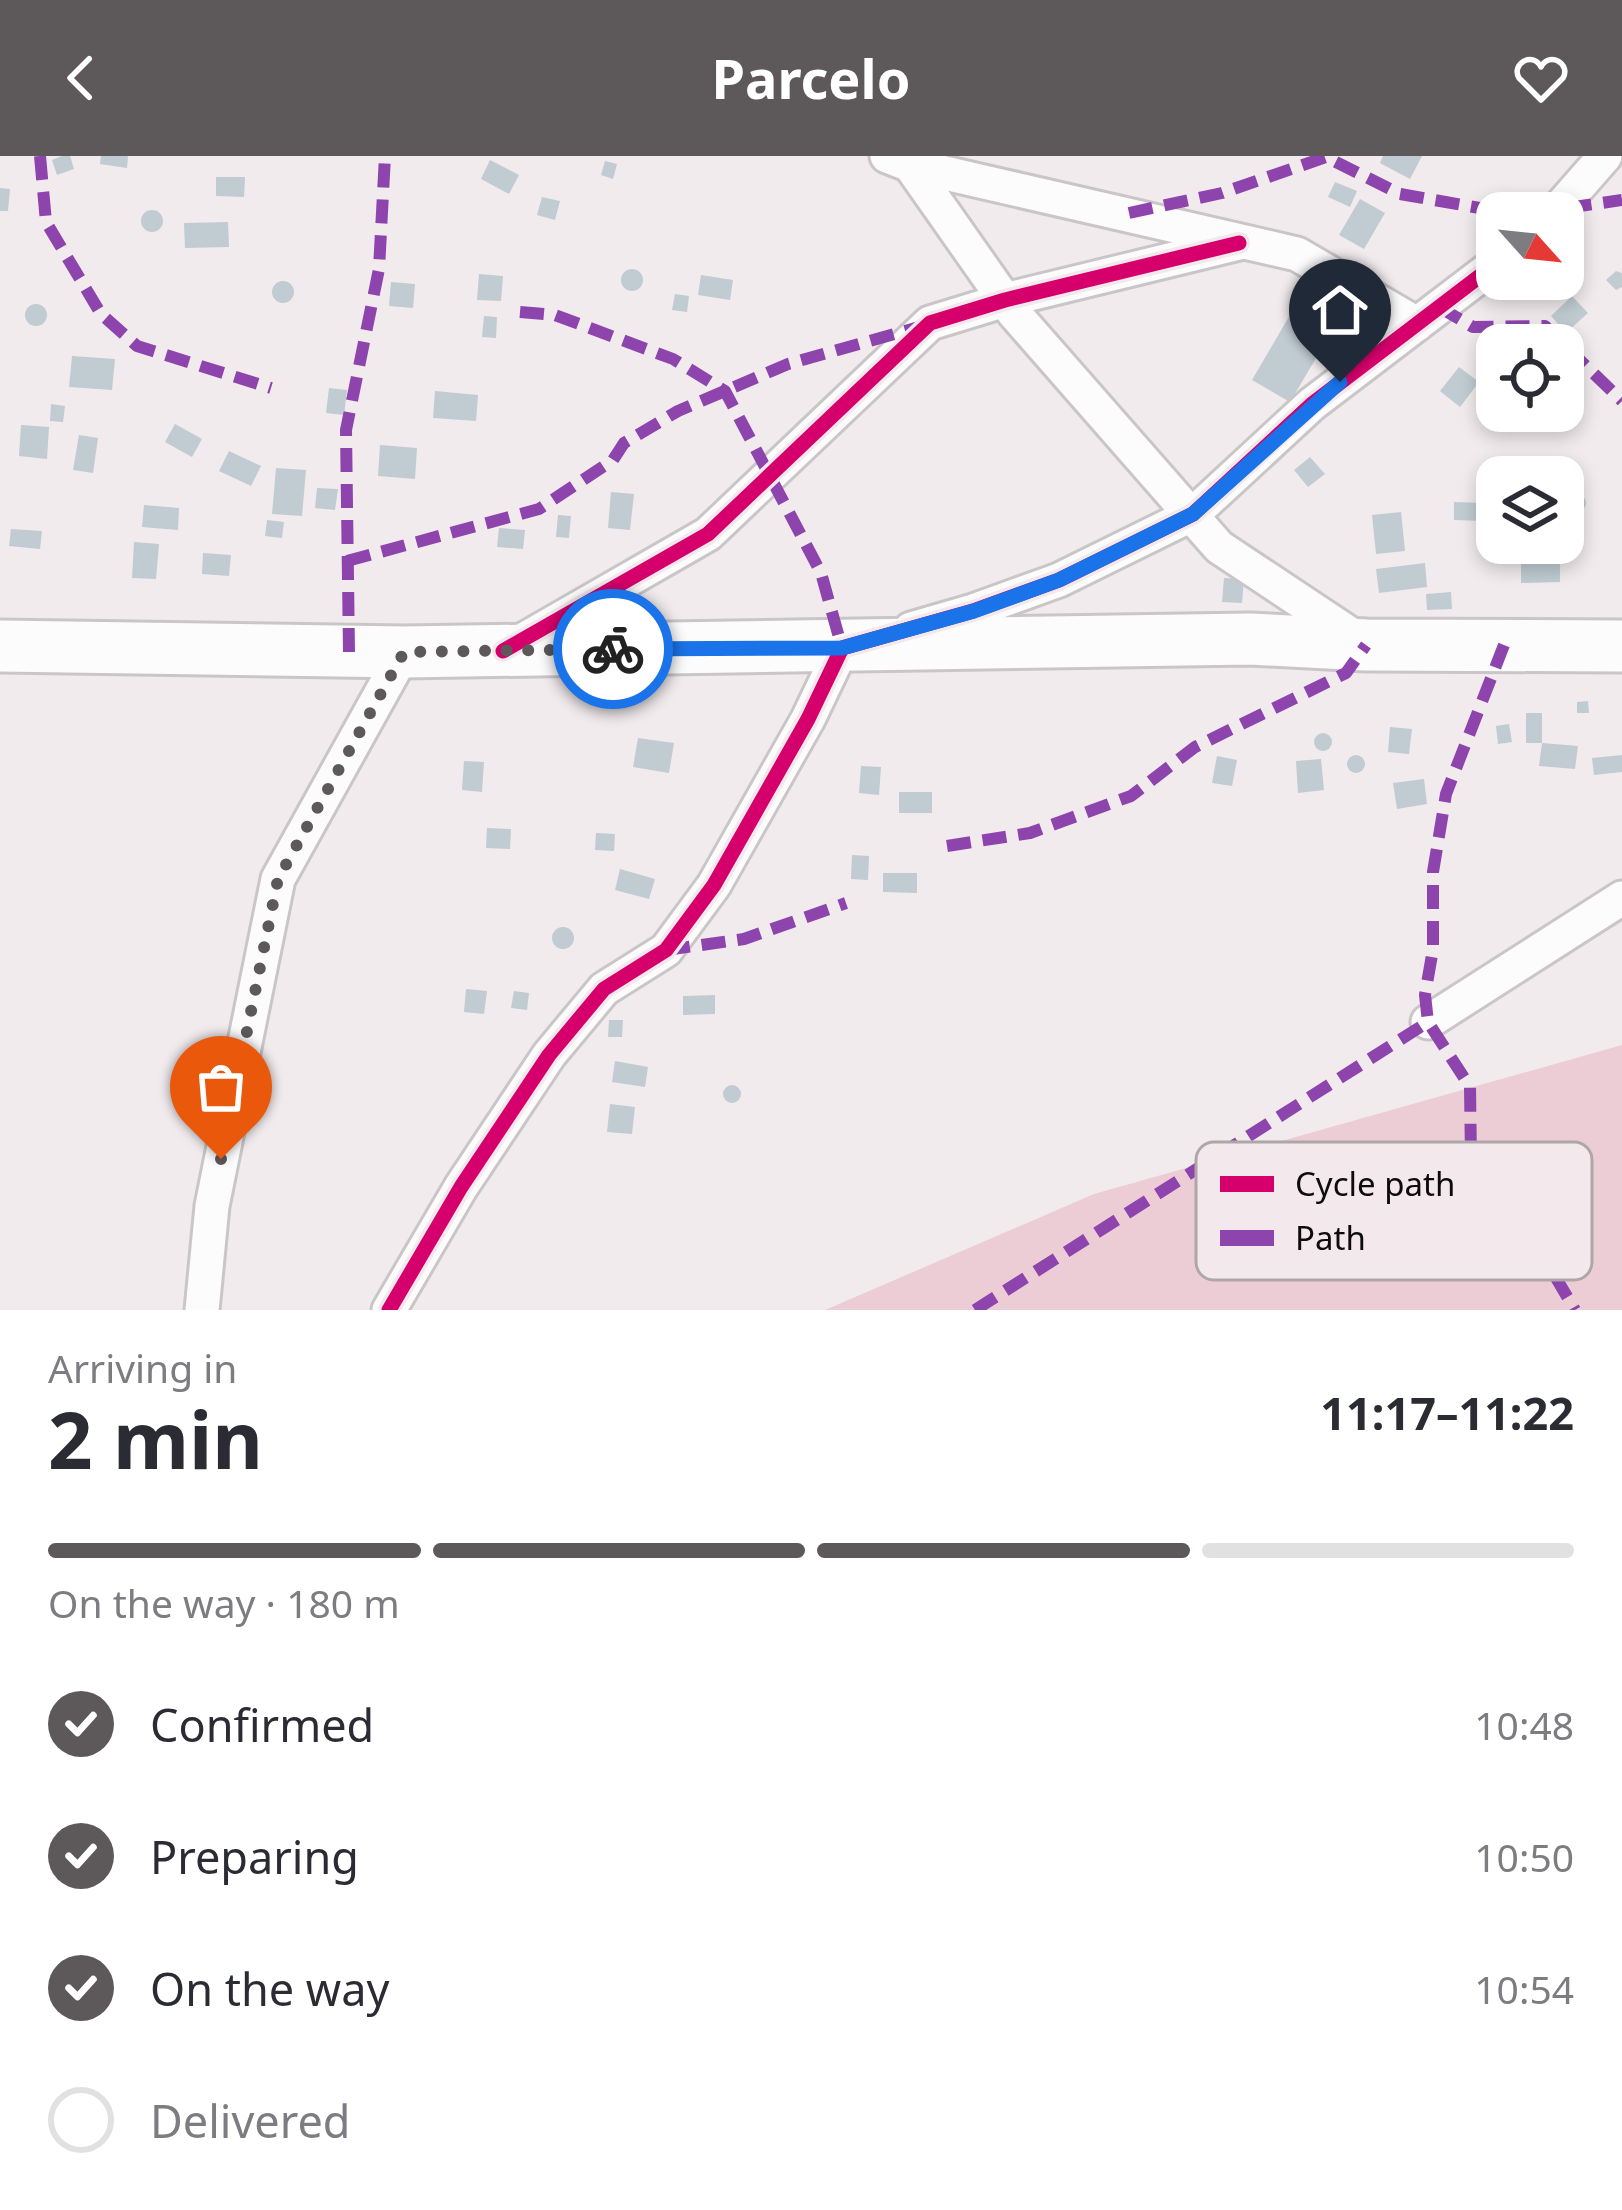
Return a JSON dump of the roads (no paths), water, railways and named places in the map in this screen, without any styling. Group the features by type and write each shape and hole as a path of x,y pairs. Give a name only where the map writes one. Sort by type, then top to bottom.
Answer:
{"main road":[{"path":"0,646 404,652 1250,639 1622,646"}],"street":[{"path":"1573,192 1605,156"},
{"path":"904,159 1297,254 1418,324"},
{"path":"904,159 1005,300 1219,547 1366,644"},
{"path":"503,651 708,533 930,323 1239,243"},
{"path":"389,1310 461,1186 549,1055 604,989 666,950 714,885 808,719 842,648 974,611 1059,580 1193,514 1312,404 1476,279"},
{"path":"202,1310 212,1206 278,879 404,652"},
{"path":"1428,1022 1622,898"}]}
